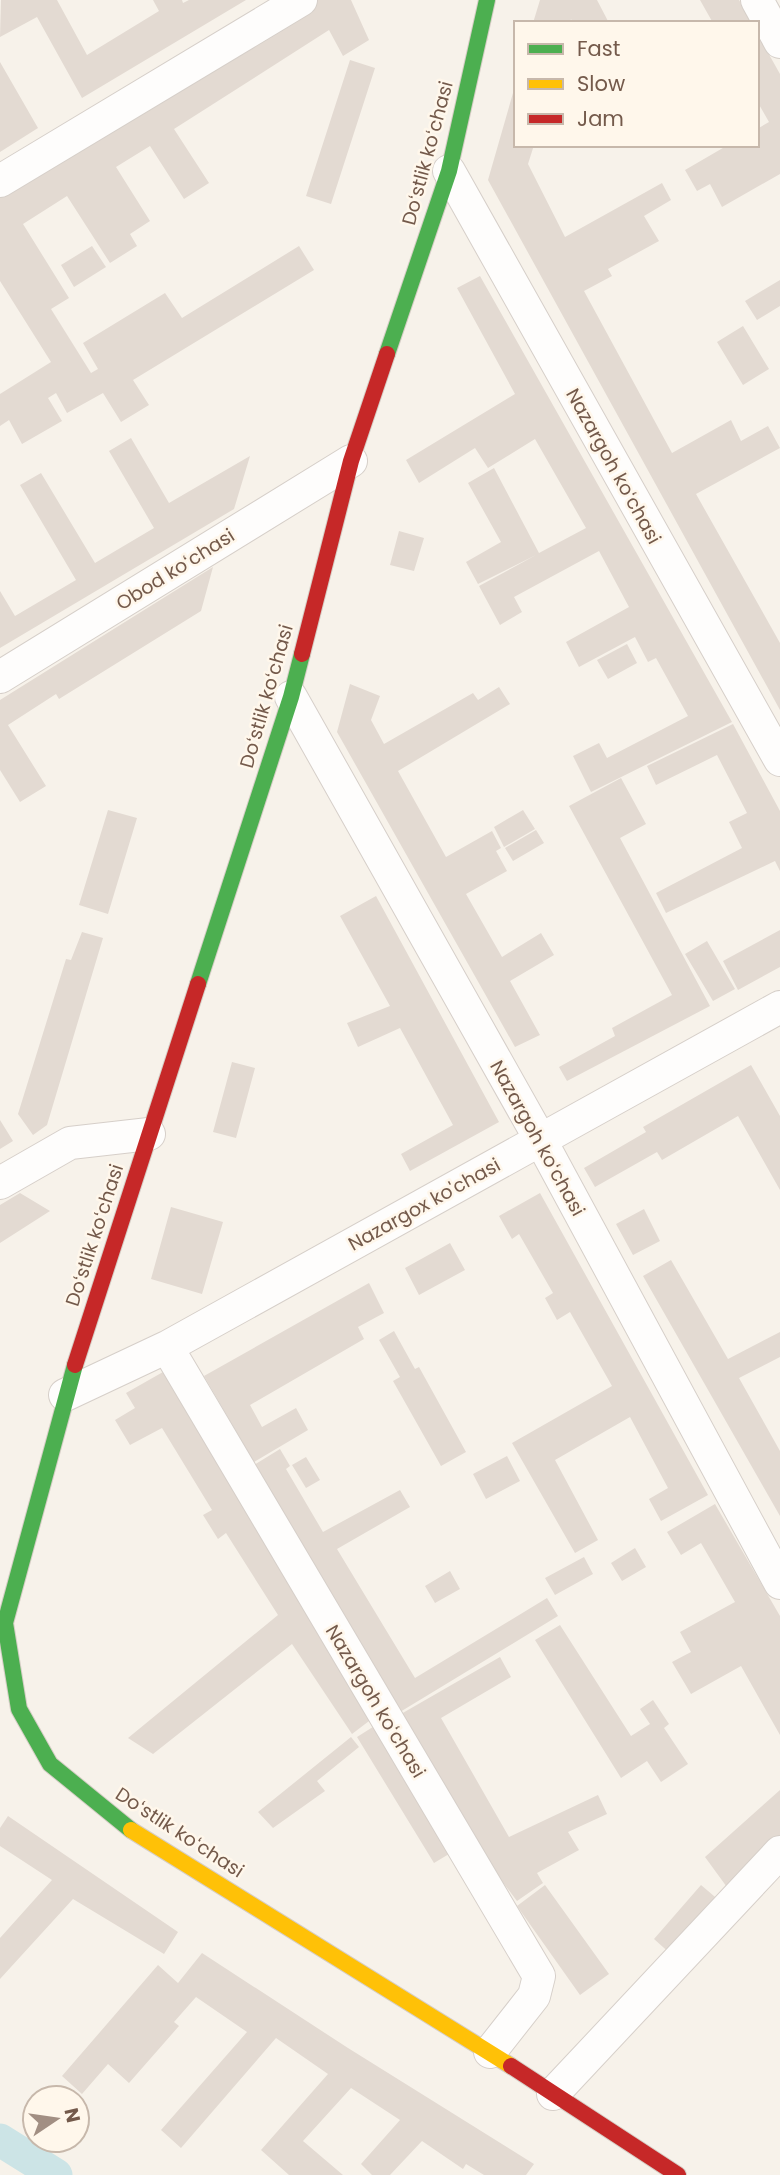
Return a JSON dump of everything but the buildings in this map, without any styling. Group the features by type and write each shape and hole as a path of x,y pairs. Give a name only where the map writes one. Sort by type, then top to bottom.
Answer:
{"street":[{"path":"0,181 301,0"},
{"name":"Doʻstlik koʻchasi","path":"487,0 449,171 351,461 291,697 65,1395 3,1622 19,1709 50,1764 126,1827 490,2052 677,2175"},
{"path":"757,0 780,42"},
{"name":"Nazargoh koʻchasi","path":"449,171 780,760"},
{"name":"Obod koʻchasi","path":"0,677 351,461"},
{"name":"Nazargoh koʻchasi","path":"291,697 540,1139 780,1583"},
{"name":"Nazargox ko'chasi","path":"65,1395 167,1347 780,1007"},
{"path":"0,1183 71,1143 149,1134"},
{"name":"Nazargoh koʻchasi","path":"167,1347 538,1976 534,1996 490,2052"},
{"path":"553,2094 780,1852"}],"waterway":[{"path":"0,2140 56,2175"}],"traffic: fast":[{"path":"387,354 449,171 487,0"},
{"path":"198,984 291,697 302,654"},
{"path":"75,1365 5,1623 19,1709 50,1764 131,1830"}],"traffic: slow":[{"path":"131,1830 511,2066"}],"traffic: jam":[{"path":"302,654 351,461 387,354"},
{"path":"75,1365 198,984"},
{"path":"511,2066 678,2175"}]}
